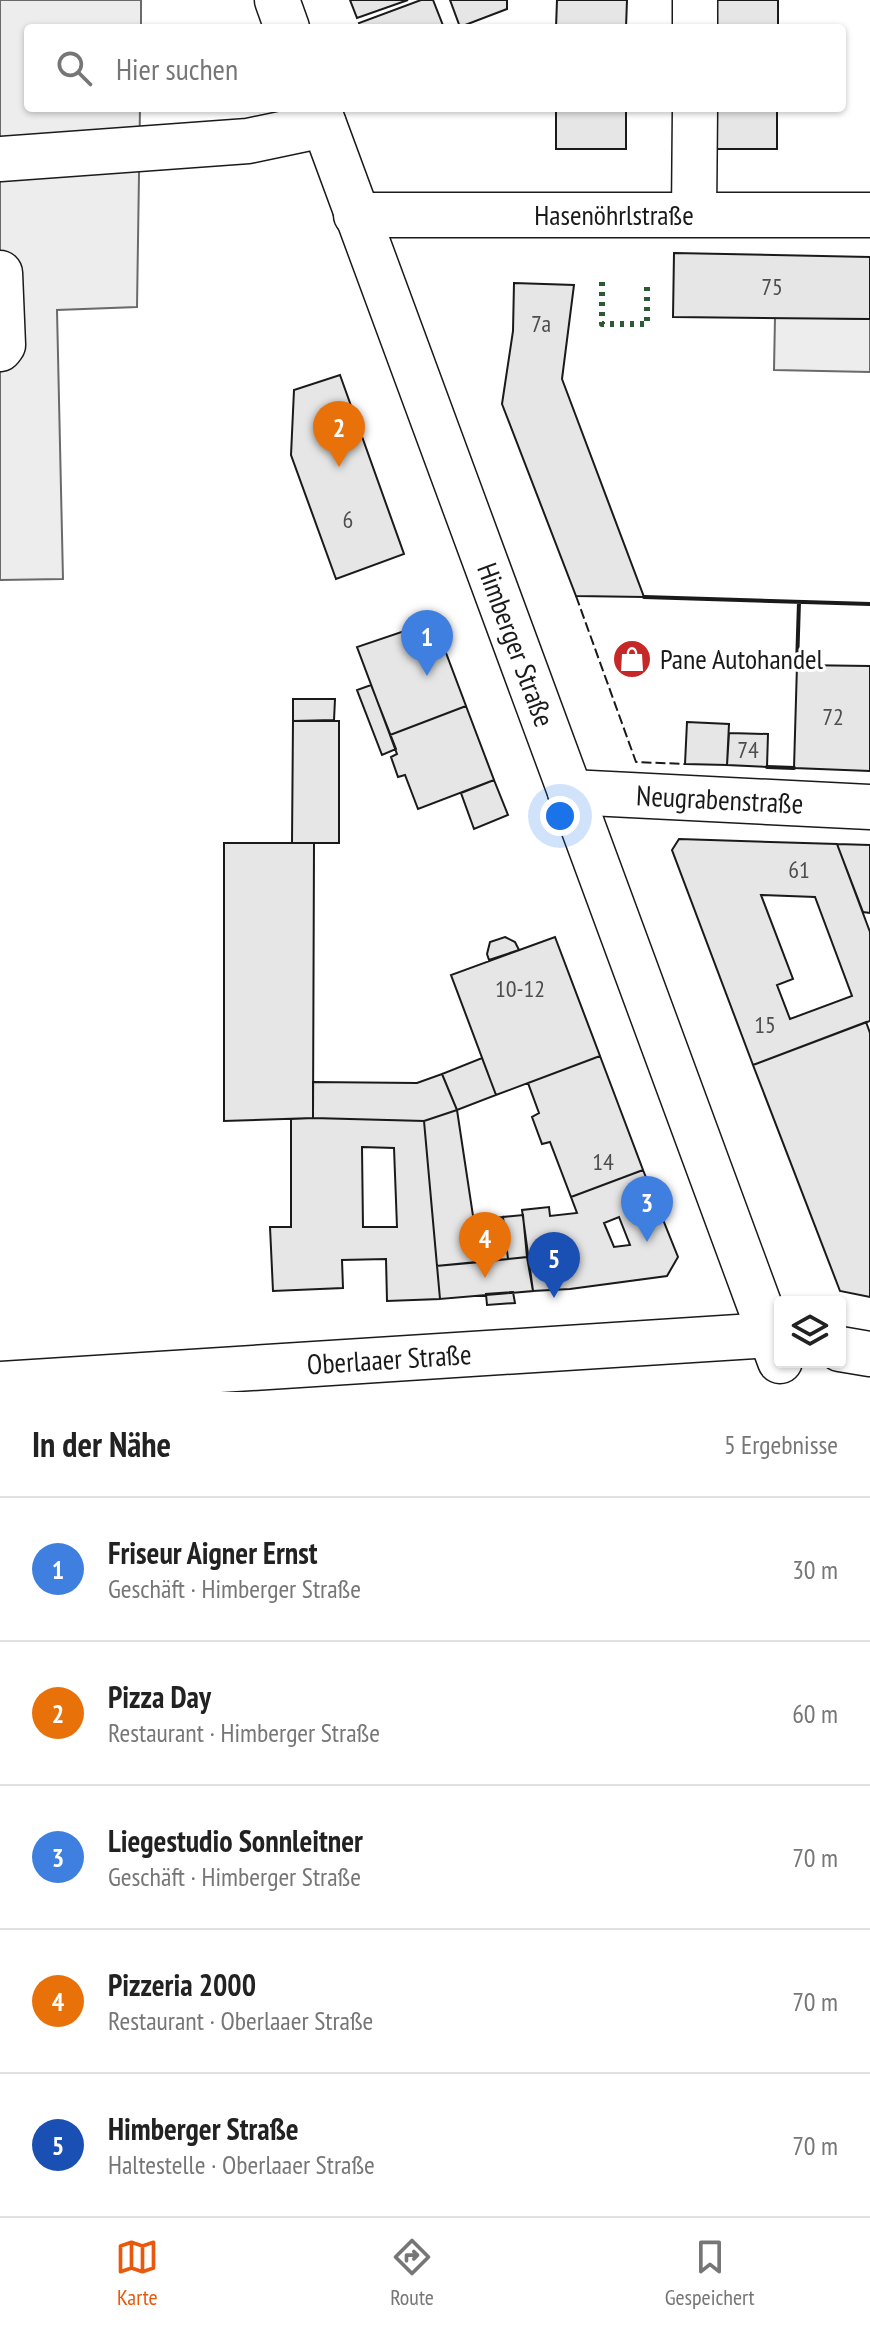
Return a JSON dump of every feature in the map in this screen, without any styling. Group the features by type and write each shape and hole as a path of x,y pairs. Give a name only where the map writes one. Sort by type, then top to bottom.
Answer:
{"main road":[{"path":"277,0 286,24"},
{"path":"695,0 695,24"},
{"path":"694,214 695,112"},
{"path":"0,159 248,141 321,117"},
{"name":"Himberger Straße","path":"321,117 774,1338"},
{"name":"Hasenöhrlstraße","path":"356,215 870,215"},
{"path":"0,273 3,345 0,349"},
{"name":"Neugrabenstraße","path":"570,792 870,807"},
{"name":"Oberlaaer Straße","path":"0,1384 264,1380 774,1349"},
{"path":"846,1350 870,1354"},
{"name":"Himberger Straße","path":"784,1368 792,1392"}],"shaded area":[{"path":"0,0 141,0 141,24 24,24 24,112 140,112 137,307 57,310 63,579 0,580"},
{"path":"775,317 870,319 870,372 774,370"}],"building":[{"path":"350,0 408,0 357,18"},
{"path":"421,0 433,0 442,24 359,24"},
{"path":"450,0 507,0 507,9 468,24 459,24"},
{"path":"557,0 627,0 626,24 556,24"},
{"path":"708,0 778,0 778,24 708,24"},
{"path":"556,112 626,112 626,149 556,149"},
{"path":"708,112 777,112 777,149 708,149"},
{"path":"674,253 870,257 870,319 673,317"},
{"path":"514,283 574,285 562,379 644,597 576,596 502,404 513,331"},
{"path":"340,375 404,554 336,579 291,455 294,390"},
{"path":"434,621 466,706 390,735 357,647"},
{"path":"797,665 870,666 870,771 794,768"},
{"path":"371,685 396,749 382,755 357,690"},
{"path":"293,699 335,699 334,720 293,721"},
{"path":"466,706 494,780 418,809 405,775 398,777 391,757 397,754 390,735"},
{"path":"293,721 339,721 339,843 292,843"},
{"path":"687,722 729,724 727,765 685,764"},
{"path":"729,733 768,734 767,767 727,765"},
{"path":"494,780 508,815 474,829 461,793"},
{"path":"679,839 837,844 870,932 870,1021 753,1065 672,850","holes":["761,895 815,897 852,996 790,1019 777,985 793,979"]},
{"path":"224,843 314,843 313,1118 224,1121"},
{"path":"837,844 870,845 870,913 863,912"},
{"path":"505,937 515,942 519,950 489,960 490,942"},
{"path":"555,937 600,1056 496,1095 451,975"},
{"path":"866,1022 870,1033 870,1297 840,1291 753,1065"},
{"path":"600,1056 643,1170 571,1197 550,1142 542,1144 532,1117 539,1113 528,1083"},
{"path":"482,1058 496,1095 457,1110 442,1074"},
{"path":"442,1074 457,1110 424,1121 313,1118 313,1082 417,1083"},
{"path":"457,1110 480,1262 437,1266 424,1121"},
{"path":"291,1119 424,1121 440,1299 387,1301 386,1259 342,1260 343,1288 273,1291 270,1227 291,1227","holes":["362,1147 394,1148 397,1227 363,1227"]},
{"path":"643,1170 678,1257 667,1276 533,1291 522,1210 549,1207 550,1216 577,1213 571,1197"},
{"path":"523,1215 527,1257 508,1259 503,1217"},
{"path":"503,1217 508,1259 480,1262 473,1221"},
{"path":"619,1217 630,1245 614,1247 604,1223"},
{"path":"527,1257 533,1291 440,1299 437,1266"},
{"path":"513,1292 515,1303 487,1305 486,1294"}],"hedge":[{"path":"602,282 602,324 647,324 647,282"}],"fence":[{"path":"576,596 636,762 685,764"}],"wall":[{"path":"644,597 870,604"},
{"path":"797,665 799,602"},
{"path":"767,767 794,768"}],"place":[{"name":"Pizza Day","path":"339,467"},
{"name":"Pane Autohandel","path":"632,659"},
{"name":"Friseur Aigner Ernst","path":"427,676"},
{"name":"Liegestudio Sonnleitner","path":"647,1242"},
{"name":"Pizzeria 2000","path":"485,1278"},
{"name":"Himberger Straße","path":"554,1298"}]}
